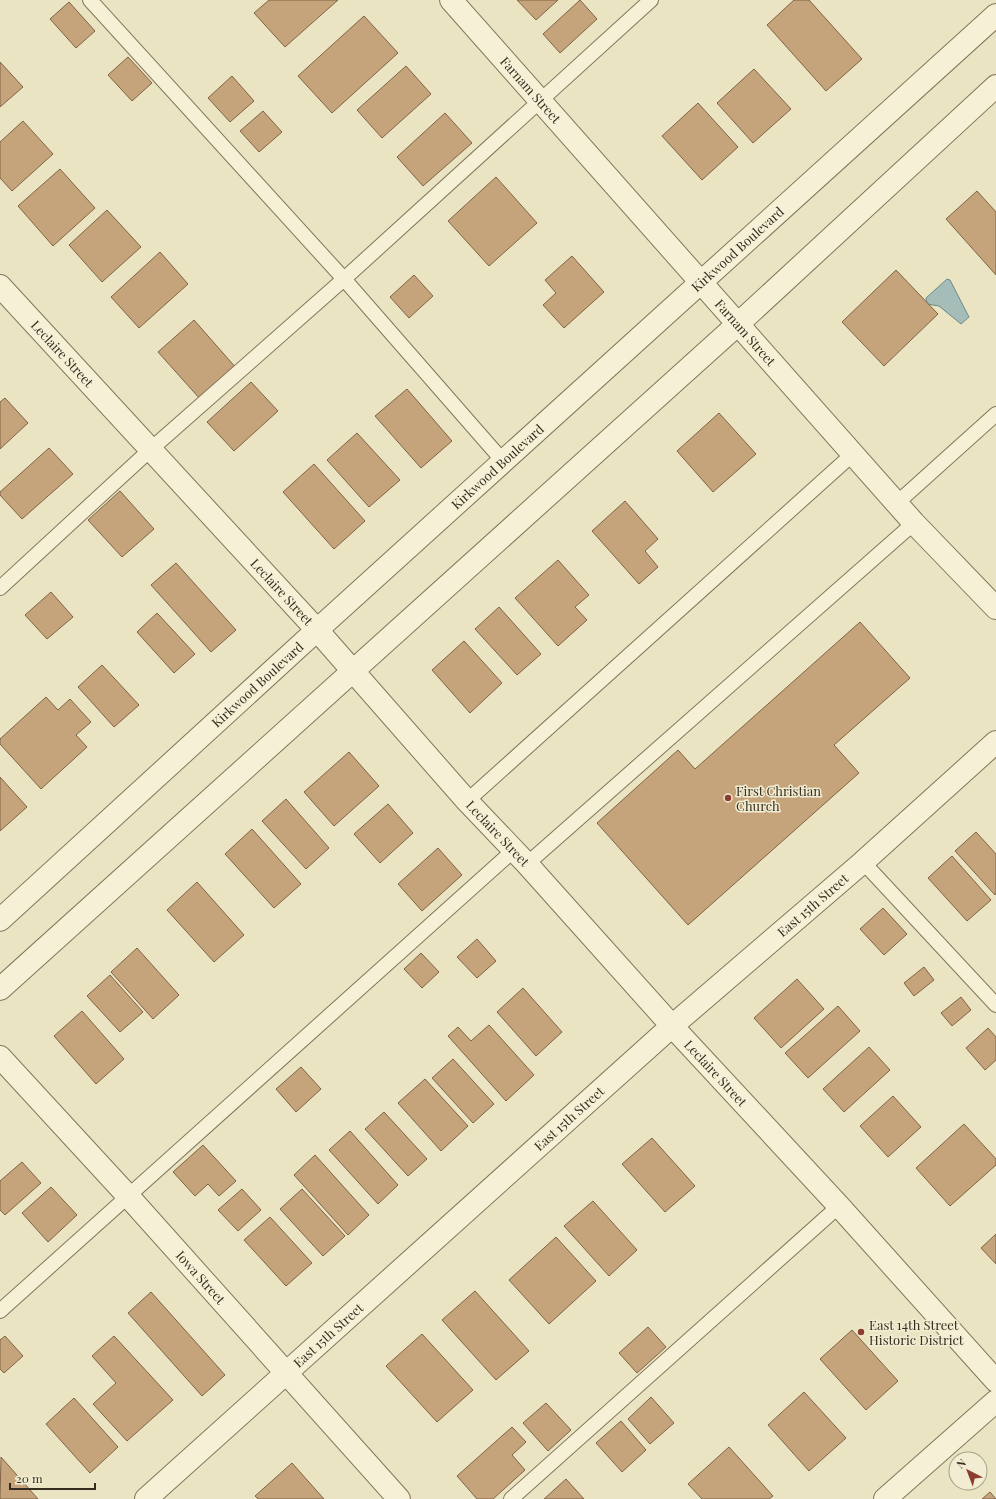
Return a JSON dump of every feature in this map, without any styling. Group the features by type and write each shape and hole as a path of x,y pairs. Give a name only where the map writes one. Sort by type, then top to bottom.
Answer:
{"street":[{"name":"Farnam Street","path":"451,0 914,522 996,608"},
{"name":"Kirkwood Boulevard","path":"0,920 317,630 996,15"},
{"path":"0,989 738,324 996,86"},
{"name":"Leclaire Street","path":"0,286 317,630 467,801 520,857 996,1381"},
{"name":"East 15th Street","path":"146,1499 287,1374 672,1026 864,862 996,742"},
{"name":"Iowa Street","path":"0,1057 128,1196 399,1499"},
{"path":"885,1499 996,1401"}],"lane":[{"path":"90,0 344,279 503,461"},
{"path":"0,588 150,450 344,279 651,0"},
{"path":"898,503 996,414"},
{"path":"467,801 854,453"},
{"path":"0,1311 128,1196 520,857 914,522"},
{"path":"864,862 996,1005"},
{"path":"511,1499 838,1206"}],"water":[{"path":"947,279 950,280 969,317 961,324 939,306 927,304 926,298"}],"building":[{"path":"269,0 338,0 285,47 254,13"},
{"path":"517,0 558,0 536,20"},
{"path":"580,0 597,19 560,53 543,34"},
{"path":"794,0 809,0 862,59 826,91 767,25"},
{"path":"69,2 95,31 76,48 50,19"},
{"path":"364,16 398,53 332,113 298,76"},
{"path":"128,57 152,83 132,101 108,75"},
{"path":"0,62 23,87 0,107"},
{"path":"406,66 431,94 382,138 357,110"},
{"path":"754,69 791,109 753,143 717,103"},
{"path":"232,76 254,101 230,122 208,98"},
{"path":"698,103 738,147 702,180 662,136"},
{"path":"263,111 282,132 259,152 240,131"},
{"path":"445,113 472,143 423,186 397,157"},
{"path":"23,121 53,154 12,191 0,178 0,142"},
{"path":"60,169 95,208 53,246 18,206"},
{"path":"496,177 537,223 489,266 448,221"},
{"path":"977,191 996,212 996,275 946,219"},
{"path":"107,210 141,247 102,282 69,245"},
{"path":"160,252 188,284 139,328 111,297"},
{"path":"572,256 604,292 564,328 543,305 556,293 545,280"},
{"path":"896,270 938,314 884,366 842,322"},
{"path":"414,275 433,296 409,318 390,297"},
{"path":"194,320 237,369 201,400 158,352"},
{"path":"251,382 278,411 234,451 207,422"},
{"path":"407,389 452,441 421,468 375,416"},
{"path":"5,398 28,423 0,449 0,402"},
{"path":"719,413 756,454 713,492 677,451"},
{"path":"357,433 400,480 369,507 327,460"},
{"path":"49,448 73,474 22,519 0,495 0,492"},
{"path":"314,464 365,521 334,549 283,492"},
{"path":"120,491 154,529 122,557 88,520"},
{"path":"625,501 658,539 645,551 658,567 639,584 592,531"},
{"path":"558,560 589,595 575,607 587,620 558,646 515,598"},
{"path":"176,563 236,630 211,652 151,585"},
{"path":"51,592 73,617 47,639 25,615"},
{"path":"499,607 541,654 517,675 475,629"},
{"path":"157,613 195,654 174,673 137,632"},
{"name":"First Christian Church","path":"860,622 910,678 834,745 859,773 688,925 597,823 678,750 695,769"},
{"path":"464,641 502,683 470,713 432,670"},
{"path":"102,665 139,705 114,727 78,687"},
{"path":"46,697 58,710 70,699 91,722 76,735 87,747 41,789 0,744 0,739"},
{"path":"349,752 379,786 334,826 304,792"},
{"path":"0,777 27,807 0,831"},
{"path":"286,799 329,848 306,869 262,821"},
{"path":"388,804 413,833 380,863 354,834"},
{"path":"252,829 301,884 274,908 225,854"},
{"path":"976,832 996,854 995,895 955,851"},
{"path":"438,848 462,875 422,911 398,884"},
{"path":"952,856 991,900 967,921 928,878"},
{"path":"197,882 244,935 214,962 167,910"},
{"path":"883,908 907,934 884,955 860,929"},
{"path":"477,939 496,961 477,978 457,957"},
{"path":"137,948 179,995 153,1019 111,972"},
{"path":"421,953 439,972 422,988 404,969"},
{"path":"924,967 934,980 914,996 904,983"},
{"path":"110,975 143,1012 120,1032 87,996"},
{"path":"797,979 824,1009 781,1048 754,1018"},
{"path":"523,988 562,1032 536,1056 497,1012"},
{"path":"961,997 971,1010 952,1026 941,1013"},
{"path":"838,1006 860,1031 808,1078 785,1053"},
{"path":"82,1011 124,1059 96,1084 54,1036"},
{"path":"489,1025 534,1075 506,1101 448,1036 458,1027 471,1041"},
{"path":"988,1028 996,1037 996,1060 985,1070 966,1048"},
{"path":"869,1047 890,1070 844,1112 823,1089"},
{"path":"453,1059 494,1104 473,1123 432,1078"},
{"path":"301,1067 321,1089 296,1112 276,1089"},
{"path":"425,1079 468,1126 441,1151 398,1103"},
{"path":"893,1096 921,1127 888,1157 860,1126"},
{"path":"384,1112 427,1159 408,1176 365,1129"},
{"path":"964,1124 996,1159 996,1165 950,1206 916,1168"},
{"path":"350,1131 398,1185 378,1204 329,1150"},
{"path":"652,1138 695,1186 665,1212 622,1164"},
{"path":"203,1145 236,1181 219,1196 208,1184 195,1196 173,1172"},
{"path":"315,1155 369,1215 348,1235 294,1175"},
{"path":"22,1162 41,1183 5,1215 0,1210 0,1181"},
{"path":"51,1187 77,1215 48,1242 22,1213"},
{"path":"242,1189 261,1210 238,1231 218,1210"},
{"path":"302,1189 345,1236 323,1256 280,1209"},
{"path":"593,1201 637,1250 609,1276 564,1226"},
{"path":"270,1217 312,1263 286,1286 244,1240"},
{"path":"996,1234 996,1264 981,1248"},
{"path":"556,1237 596,1281 549,1324 509,1280"},
{"path":"475,1291 529,1351 496,1380 442,1320"},
{"path":"151,1292 225,1375 202,1396 128,1313"},
{"path":"648,1327 666,1347 637,1373 619,1353"},
{"path":"852,1330 898,1381 866,1410 820,1359"},
{"path":"422,1334 473,1390 437,1422 386,1366"},
{"path":"5,1336 23,1356 4,1373 0,1369 0,1340"},
{"path":"114,1336 173,1400 127,1441 93,1404 116,1383 92,1356"},
{"path":"804,1392 846,1438 809,1471 768,1425"},
{"path":"651,1397 674,1423 650,1444 628,1419"},
{"path":"74,1398 118,1447 90,1473 46,1424"},
{"path":"546,1403 571,1430 548,1451 523,1423"},
{"path":"621,1421 646,1450 622,1472 596,1443"},
{"path":"512,1427 526,1442 512,1455 525,1470 493,1499 477,1499 457,1476"},
{"path":"729,1447 773,1496 769,1499 702,1499 688,1484"},
{"path":"1,1457 38,1499 0,1499"},
{"path":"292,1463 324,1499 258,1499 255,1496"},
{"path":"566,1479 584,1499 544,1499"},
{"path":"990,1492 996,1499 982,1499"}],"place":[{"name":"First Christian Church","path":"728,798"},
{"name":"East 14th Street Historic District","path":"861,1332"}]}
